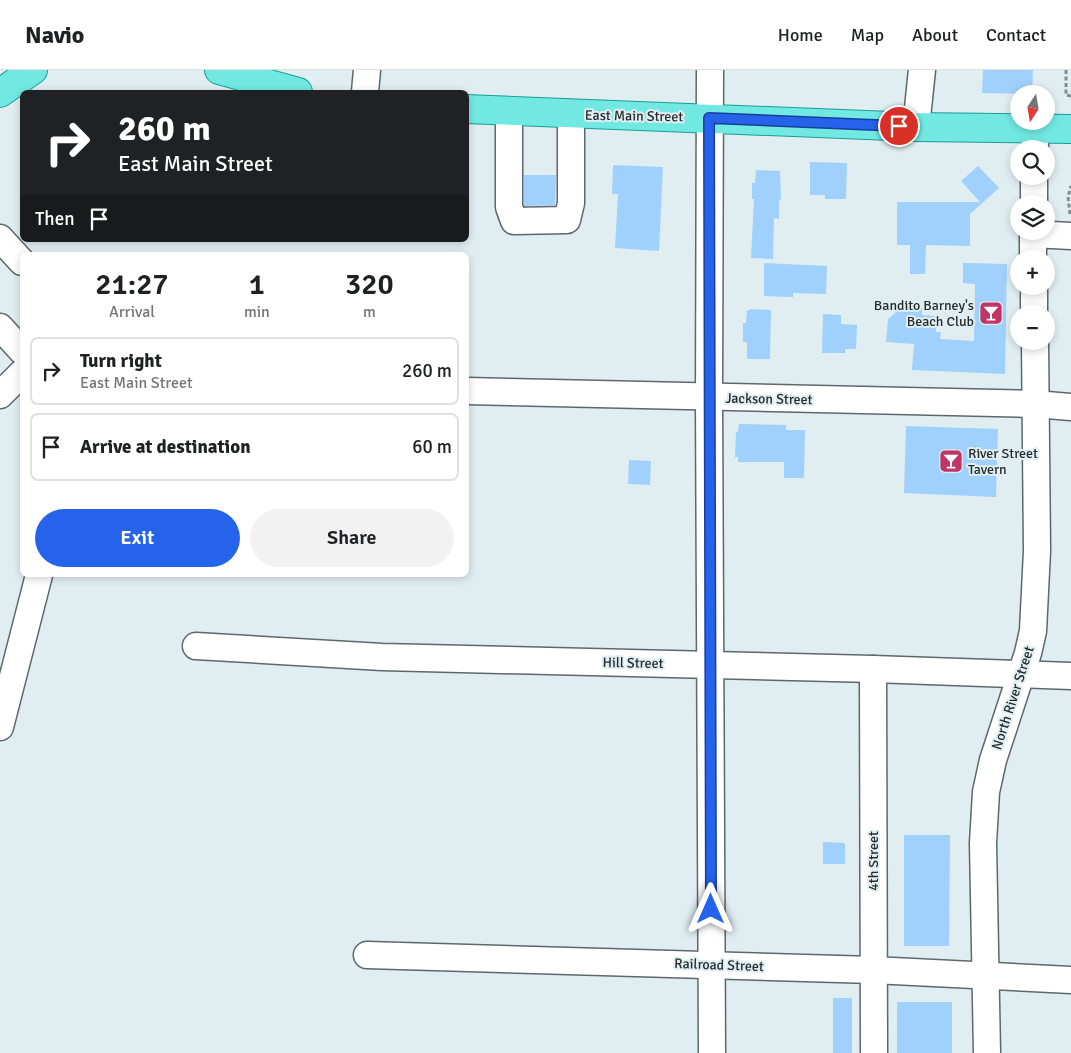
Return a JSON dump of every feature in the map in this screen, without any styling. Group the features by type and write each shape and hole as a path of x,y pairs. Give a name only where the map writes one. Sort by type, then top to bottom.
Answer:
{"main road":[{"path":"0,93 33,70"},
{"path":"235,80 288,90"},
{"name":"East Main Street","path":"469,109 571,115 709,118 916,127 1035,139 1071,129"}],"street":[{"path":"365,90 367,70"},
{"path":"710,70 709,398 712,1053"},
{"path":"916,127 922,70"},
{"path":"509,111 509,207 514,221 567,220 571,203 571,115"},
{"path":"1033,241 1071,236"},
{"path":"0,238 20,260"},
{"path":"0,327 20,349"},
{"name":"North River Street","path":"987,1053 983,843 986,792 993,760 1033,630 1036,588 1034,350"},
{"path":"0,394 20,375"},
{"name":"Jackson Street","path":"469,391 1035,404 1071,407"},
{"path":"0,727 38,577"},
{"name":"Hill Street","path":"196,646 382,657 710,664 1071,676"},
{"name":"4th Street","path":"873,669 874,1053"},
{"name":"Railroad Street","path":"367,955 873,970 1071,980"}],"path":[{"path":"1066,70 1066,96 1071,96"},
{"path":"1070,219 1068,196 1071,186"}],"building":[{"path":"983,70 1033,70 1032,85 1010,85 1010,94 982,93"},
{"path":"810,162 847,163 846,199 825,199 825,195 810,195"},
{"path":"613,165 663,167 659,251 615,248 618,194 612,194"},
{"path":"978,166 999,188 970,214 970,246 926,245 925,274 910,274 910,245 897,245 897,202 980,202 961,181"},
{"path":"756,170 780,171 781,200 779,200 779,219 774,218 773,259 751,258 754,199 752,199 752,183 755,183"},
{"path":"524,175 556,175 555,205 524,206"},
{"path":"764,263 827,266 826,294 793,293 793,297 764,296"},
{"path":"963,263 1007,264 1005,374 912,370 914,344 886,342 888,319 902,307 922,307 922,315 935,316 936,332 941,332 940,339 974,341 975,284 963,283"},
{"path":"751,309 771,310 770,359 747,359 747,342 743,342 743,323 746,323 747,311"},
{"path":"823,314 841,315 841,324 857,325 856,349 845,349 845,353 822,353"},
{"path":"739,424 786,425 786,430 805,430 804,478 784,478 784,462 738,462 738,457 735,457 736,432 738,432"},
{"name":"River Street Tavern","path":"906,426 998,429 996,497 904,493"},
{"path":"629,460 651,461 650,485 628,484"},
{"path":"904,835 950,835 949,946 904,946"},
{"path":"823,842 845,843 845,864 823,864"},
{"path":"833,998 852,998 852,1053 833,1053"},
{"path":"897,1002 952,1002 952,1053 897,1053"}],"place":[{"name":"Bandito Barney's Beach Club","path":"991,313"},
{"name":"River Street Tavern","path":"951,461"}],"route":[{"path":"711,909 709,118 899,126"}]}
